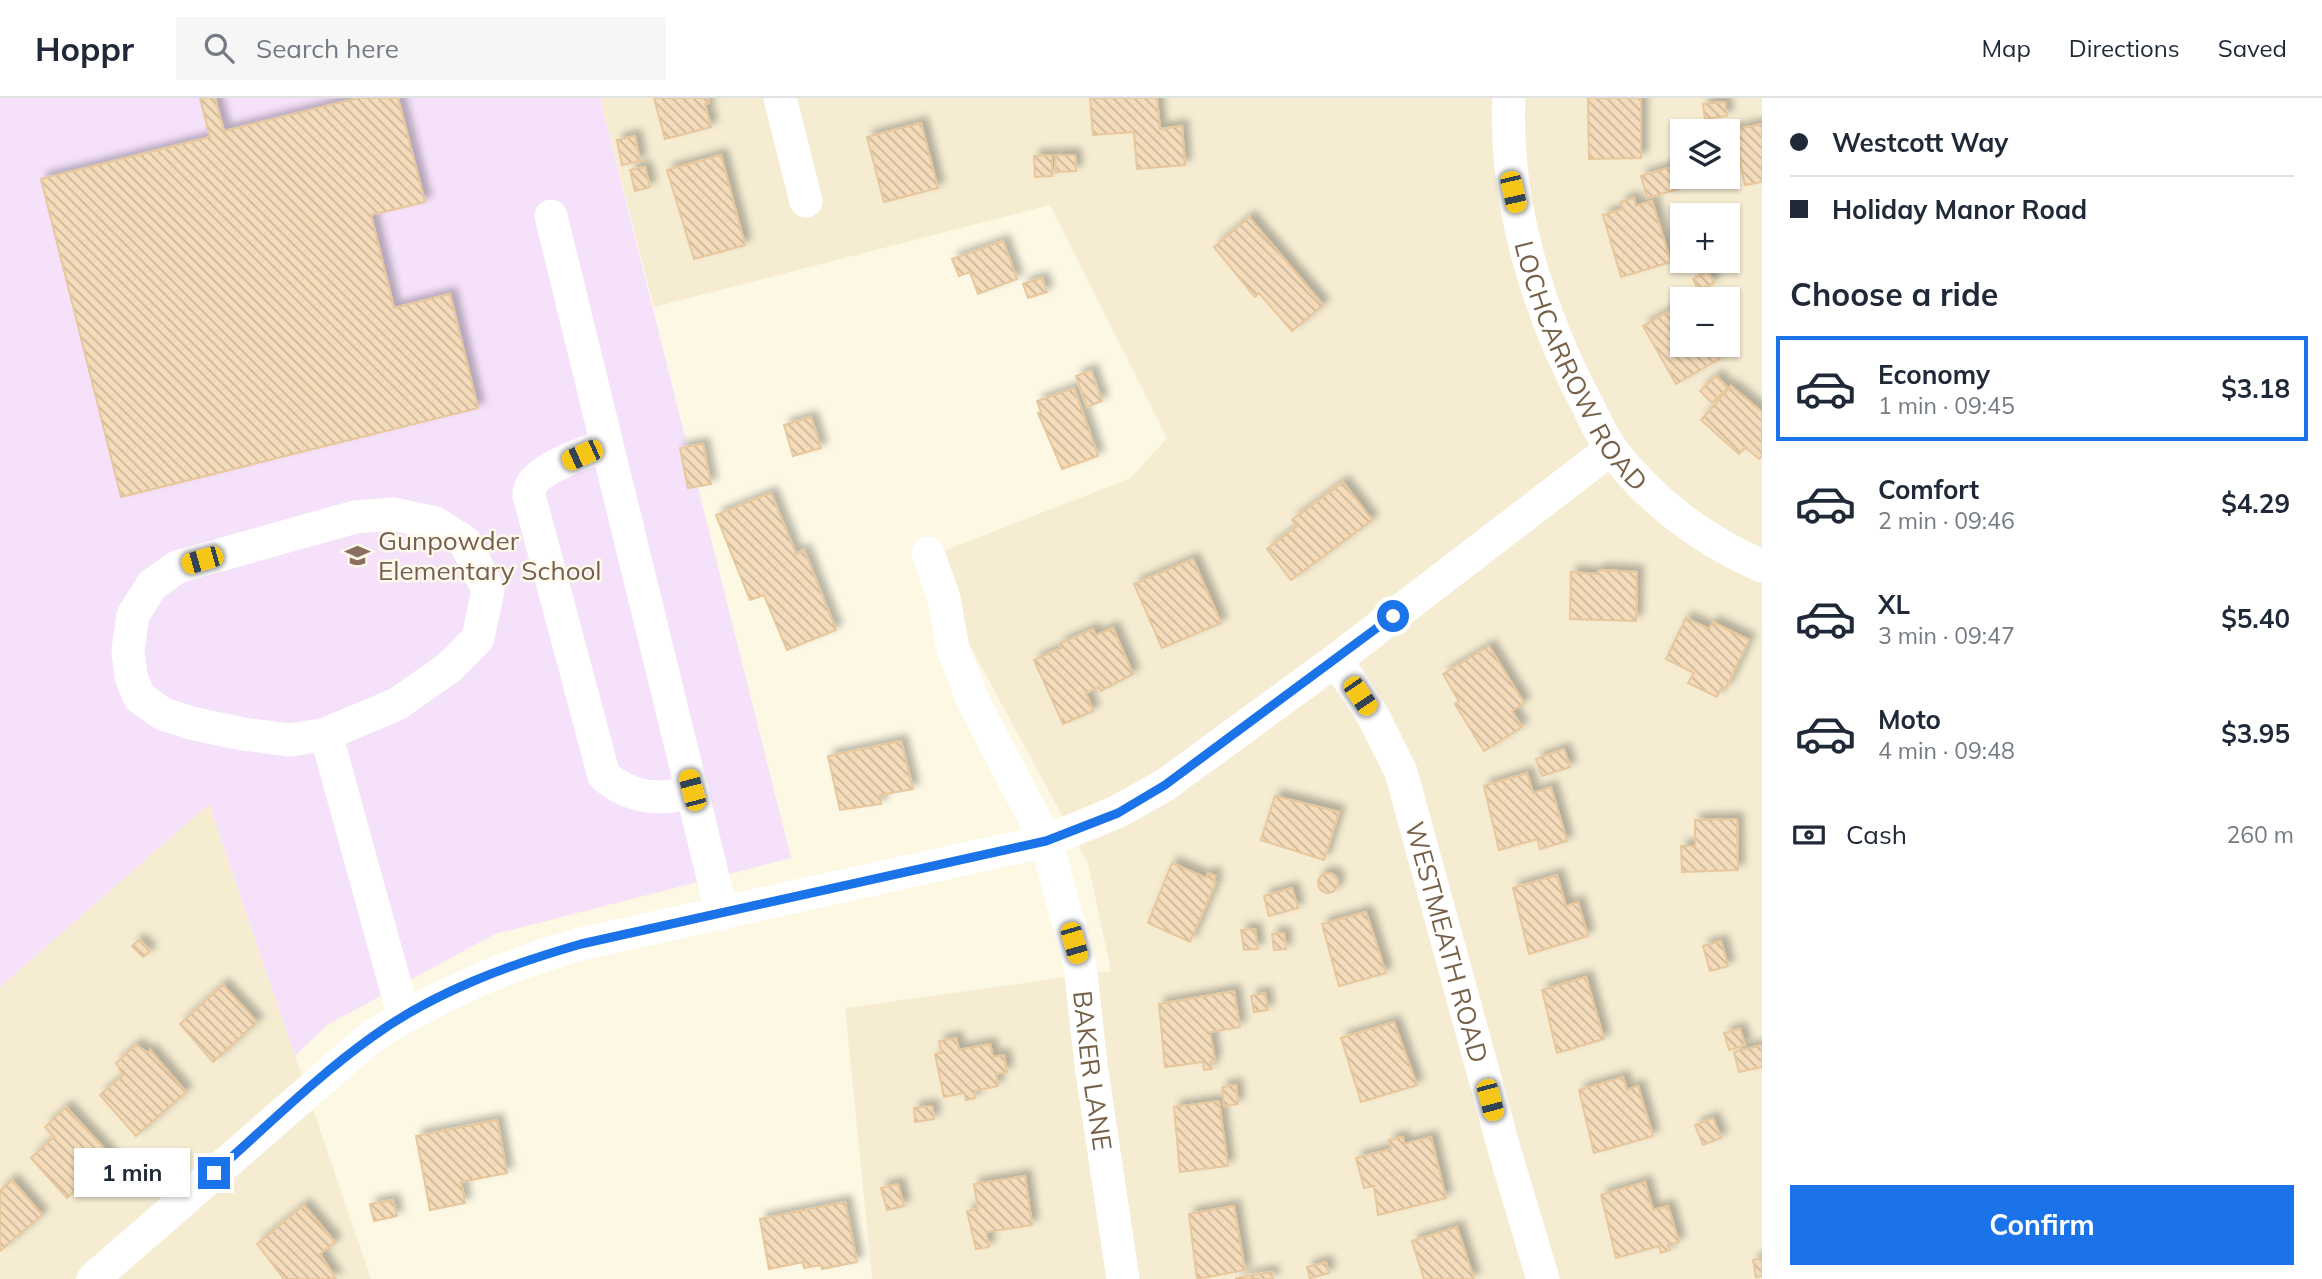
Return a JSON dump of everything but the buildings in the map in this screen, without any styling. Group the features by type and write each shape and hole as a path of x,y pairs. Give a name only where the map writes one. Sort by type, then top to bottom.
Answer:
{"street":[{"path":"780,98 806,201"},
{"name":"LOCHCARROW ROAD","path":"1508,98 1508,156 1513,192 1531,261 1573,379 1611,449 1676,516 1762,566"},
{"path":"551,216 722,914"},
{"path":"605,445 536,475 529,486 529,495 604,776 620,789 642,797 675,797 692,790"},
{"path":"93,1279 331,1070 371,1037 423,1005 520,961 581,944 1046,841 1118,813 1165,785 1336,660 1611,449"},
{"path":"393,514 435,523 465,542 488,590 478,638 450,667 397,704 326,734 290,740 243,734 163,714 139,697 131,676 128,650 133,615 152,585 177,567 355,517 393,514"},
{"name":"BAKER LANE","path":"928,553 944,598 953,649 974,703 1046,841 1080,965 1091,1065 1123,1279"},
{"name":"WESTMEATH ROAD","path":"1336,660 1372,714 1401,772 1494,1113 1543,1279"},
{"path":"326,734 404,1017"}],"shaded area":[{"name":"Gunpowder Elementary School","path":"0,98 600,98 791,858 495,934 327,1025 295,1056 209,804 0,987"},
{"path":"600,98 1762,98 1762,1279 872,1279 845,1008 1111,971 1088,863 923,559 1131,478 1167,438 1050,205 654,307"},
{"path":"209,804 371,1279 0,1279 0,987"}],"place":[{"name":"Gunpowder Elementary School","path":"358,555"}],"route":[{"path":"214,1173 371,1037 423,1005 473,981 520,961 581,944 1046,841 1118,813 1214,751 1393,616"}]}
